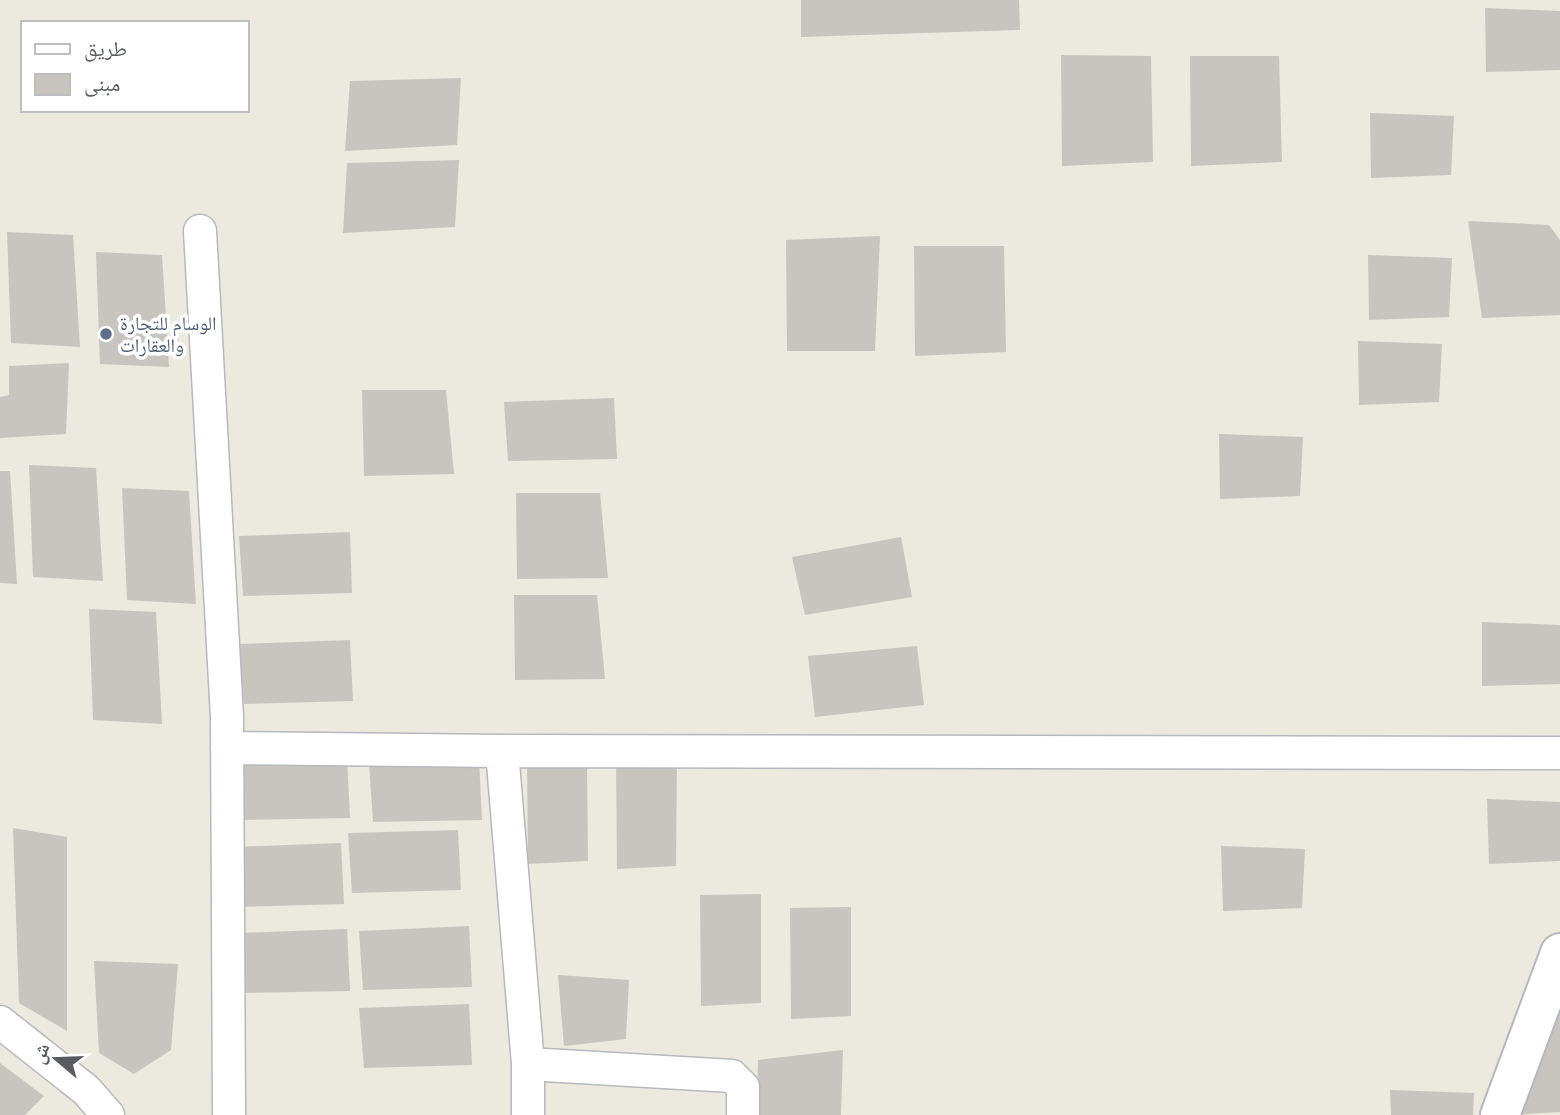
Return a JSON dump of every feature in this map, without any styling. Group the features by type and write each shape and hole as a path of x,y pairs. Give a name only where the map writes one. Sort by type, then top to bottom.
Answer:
{"street":[{"path":"200,231 227,748 229,1115"},
{"path":"227,748 1560,753"},
{"path":"502,751 528,1064 528,1115"},
{"path":"1500,1115 1560,953"},
{"path":"0,1022 86,1090 108,1115"},
{"path":"528,1064 732,1076 743,1087 743,1115"}],"building":[{"path":"801,0 1019,0 1020,30 801,37"},
{"path":"1485,8 1560,11 1560,70 1486,72"},
{"path":"1061,55 1151,56 1153,162 1062,166"},
{"path":"1190,56 1279,56 1282,162 1191,166"},
{"path":"461,78 457,145 345,151 350,81"},
{"path":"1370,113 1454,116 1451,175 1371,178"},
{"path":"459,160 455,227 343,233 347,163"},
{"path":"1468,221 1549,225 1560,240 1560,315 1482,318"},
{"path":"7,232 73,235 80,347 11,343"},
{"path":"880,236 875,351 787,351 786,240"},
{"path":"914,246 1004,246 1006,352 915,356"},
{"path":"96,252 162,255 169,367 100,364"},
{"path":"1368,255 1452,258 1449,317 1369,320"},
{"path":"1358,341 1442,344 1439,402 1359,405"},
{"path":"69,363 66,434 0,438 0,397 9,395 9,366"},
{"path":"362,390 446,390 454,474 364,476"},
{"path":"614,398 617,459 508,461 504,402"},
{"path":"1219,434 1303,437 1300,496 1220,499"},
{"path":"29,465 96,468 103,581 33,577"},
{"path":"0,471 10,471 17,584 0,583"},
{"path":"122,488 189,491 196,604 127,600"},
{"path":"516,493 600,493 608,578 517,579"},
{"path":"350,532 352,593 243,596 239,536"},
{"path":"901,537 912,597 805,615 792,557"},
{"path":"514,595 597,595 605,679 515,680"},
{"path":"89,609 156,612 162,724 93,720"},
{"path":"1482,622 1560,625 1560,684 1482,686"},
{"path":"350,640 353,701 244,704 239,644"},
{"path":"917,646 924,705 815,717 808,656"},
{"path":"347,757 350,818 241,820 237,761"},
{"path":"677,757 676,866 617,869 616,758"},
{"path":"479,759 482,820 373,822 369,763"},
{"path":"527,763 587,765 588,861 528,864"},
{"path":"1487,799 1560,802 1560,861 1489,864"},
{"path":"13,828 67,837 67,1031 19,1003"},
{"path":"458,830 461,890 352,893 348,833"},
{"path":"341,843 344,904 235,907 231,847"},
{"path":"1221,846 1305,849 1302,908 1223,911"},
{"path":"761,894 761,1003 701,1006 700,895"},
{"path":"851,907 851,1016 791,1019 790,908"},
{"path":"469,926 472,987 363,990 359,931"},
{"path":"347,929 350,991 241,993 237,933"},
{"path":"94,961 178,964 171,1050 134,1074 99,1053"},
{"path":"558,975 629,980 626,1039 564,1046"},
{"path":"1560,998 1560,1112 1513,1115"},
{"path":"469,1004 472,1065 364,1068 359,1008"},
{"path":"843,1050 841,1115 757,1115 758,1060"},
{"path":"0,1063 44,1096 25,1115 0,1115"},
{"path":"1390,1090 1474,1093 1473,1115 1391,1115"}],"place":[{"name":"الوسام للتجارة والعقارات","path":"106,334"}]}
